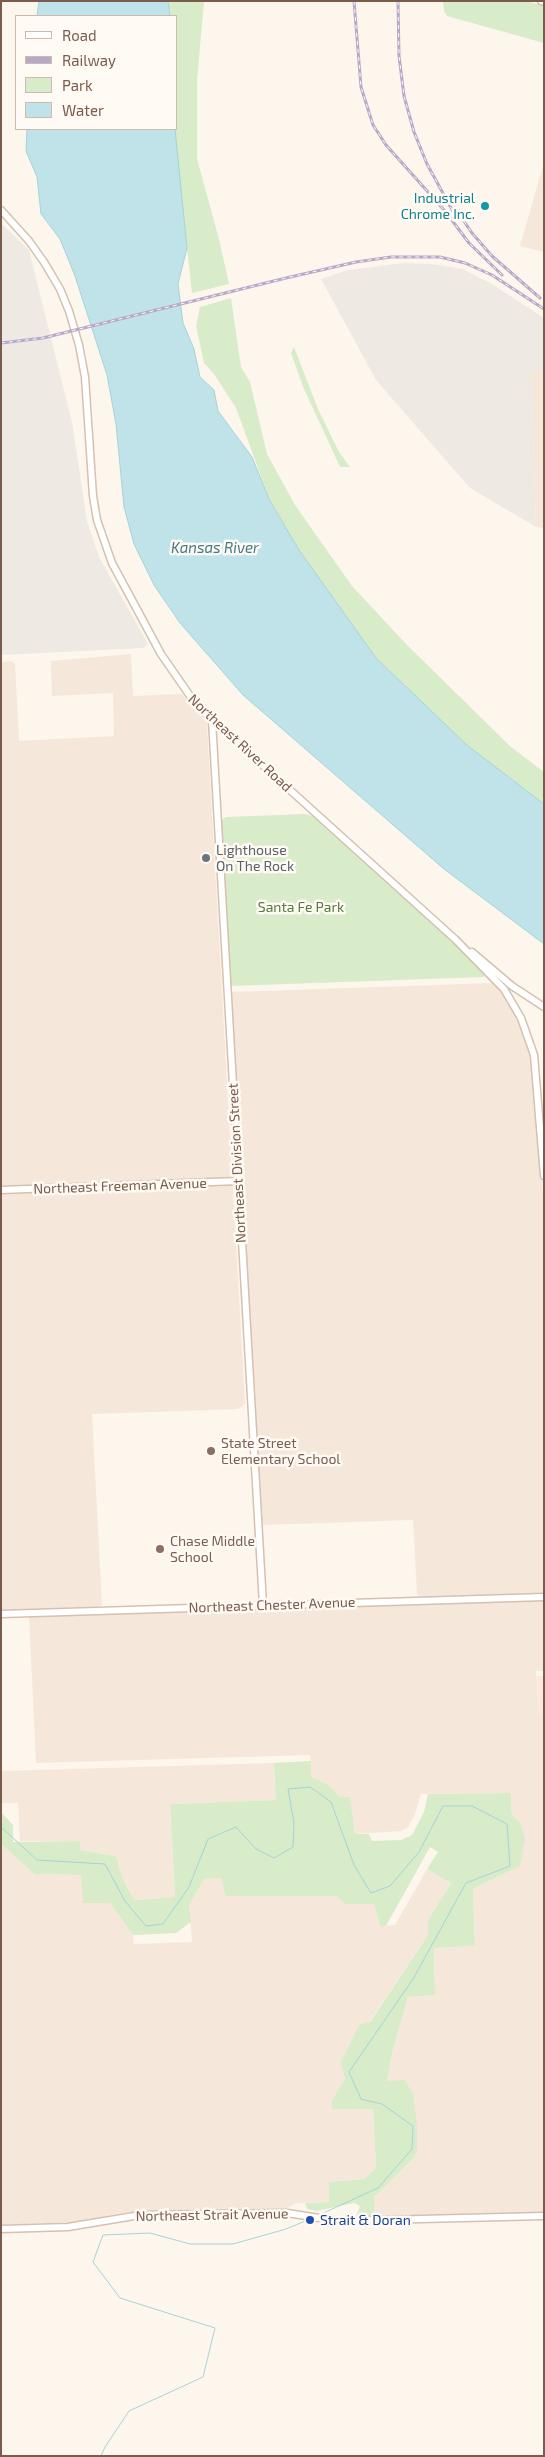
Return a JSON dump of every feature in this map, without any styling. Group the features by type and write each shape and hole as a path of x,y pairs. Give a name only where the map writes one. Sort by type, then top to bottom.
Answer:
{"street":[{"name":"Northeast River Road","path":"1,210 29,240 51,274 62,294 74,325 85,376 95,508 104,543 120,578 171,669 190,698 212,720 455,939 494,978"},
{"name":"Northeast Division Street","path":"212,720 262,1606"},
{"path":"455,939 512,986 544,1007"},
{"path":"494,978 544,1011"},
{"path":"494,978 504,988 516,1008 526,1028 534,1055 544,1176"},
{"name":"Northeast Freeman Avenue","path":"1,1190 238,1182"},
{"name":"Northeast Chester Avenue","path":"1,1614 544,1597"},
{"name":"Northeast Strait Avenue","path":"1,2229 68,2227 140,2215 287,2213 338,2222 544,2216"}],"shaded area":[{"path":"544,162 544,252 520,246"},
{"path":"1,223 29,250 72,422 87,521 99,557 148,644 143,648 1,655"},
{"path":"404,263 431,264 463,269 492,284 544,318 544,371 531,371 536,527 470,488 376,380 321,279 348,270"},
{"path":"531,371 544,371 544,528 536,527"},
{"path":"131,654 133,696 182,694 207,723 245,1404 238,1409 92,1414 102,1605 97,1607 1,1610 1,662 12,661 15,664 19,741 114,736 113,693 52,696 51,661"},
{"path":"493,983 500,987 523,1028 530,1049 537,1097 544,1209 544,1595 422,1597 417,1595 413,1520 261,1525 230,994 232,992"},
{"path":"544,1600 544,1671 536,1671 539,1713 544,1713 544,2213 374,2216 374,2197 414,2158 387,2081 392,2053 408,1997 435,1995 434,1948 475,1946 473,1889 520,1866 520,1823 511,1813 510,1793 421,1794 414,1816 408,1827 401,1831 355,1834 350,1797 340,1797 328,1784 311,1777 310,1755 36,1763 29,1616"},
{"path":"537,1676 544,1676 544,1713 539,1714"},
{"path":"274,1763 276,1800 170,1804 175,1897 134,1900 122,1877 116,1856 80,1850 79,1841 20,1841 18,1803 1,1803 1,1771"},
{"path":"1,1844 34,1874 81,1875 110,1903 133,1935 134,1944 192,1942 189,1905 204,1879 221,1878 225,1896 337,1896 345,1904 374,1904 380,1926 395,1925 427,1869 451,1883 428,1920 428,1935 342,2062 345,2079 332,2100 332,2108 373,2109 376,2168 364,2179 329,2182 329,2202 297,2203 286,2209 127,2212 74,2222 1,2225"}],"green space":[{"path":"168,1 204,1 197,81 197,159 229,284 192,293 175,139 175,130 178,130 178,15 170,15"},
{"path":"443,1 525,1 541,5 544,7 544,43 447,16 444,11"},
{"path":"231,298 241,367 250,382 267,454 295,505 352,586 407,645 511,747 544,772 544,804 468,746 376,658 299,550 270,501 236,408 214,374 204,363 196,326 200,307"},
{"path":"294,347 318,409 339,452 350,467 340,467 304,389 291,353"},
{"name":"Santa Fe Park","path":"304,814 317,817 485,971 484,977 230,986 220,822 226,817"},
{"path":"311,1761 311,1777 328,1784 340,1797 350,1797 355,1834 369,1834 372,1841 401,1840 412,1835 424,1812 428,1794 511,1793 511,1813 520,1823 525,1838 520,1866 473,1889 475,1946 434,1948 435,1995 408,1997 392,2053 387,2081 404,2080 413,2093 417,2126 417,2149 414,2158 374,2197 374,2216 356,2216 360,2206 354,2203 316,2211 307,2209 305,2203 329,2202 329,2182 364,2179 376,2168 373,2109 332,2109 332,2100 345,2079 341,2062 359,2025 370,2022 428,1935 428,1920 451,1883 427,1869 438,1852 430,1847 386,1926 380,1926 374,1904 345,1904 337,1896 225,1896 221,1878 204,1879 189,1905 191,1922 176,1933 133,1935 110,1903 83,1903 81,1875 34,1874 1,1844 1,1812 13,1825 13,1842 80,1841 80,1850 116,1856 122,1877 134,1900 175,1897 170,1804 276,1800 274,1763"}],"water":[{"path":"39,1 168,1 170,15 37,15"},
{"name":"Kansas River","path":"27,130 175,130 187,248 178,284 183,323 194,349 200,377 214,390 218,411 252,457 270,501 299,550 376,658 468,746 544,804 544,944 444,869 243,695 180,623 154,585 134,544 124,507 116,424 107,375 75,276 60,239 41,214 37,177 26,151"}],"waterway":[{"path":"1,1827 37,1860 105,1864 125,1901 146,1926 163,1924 189,1887 208,1839 236,1827 256,1849 274,1858 293,1847 294,1823 288,1789 310,1787 331,1802 354,1865 371,1893 390,1886 419,1852 443,1806 472,1806 507,1824 510,1866 466,1883 413,1979 349,2072 361,2099 382,2104 413,2126 412,2149 378,2188 319,2215"},
{"path":"101,2456 129,2411 203,2377 215,2328 120,2298 93,2262 103,2235 150,2233 190,2244 233,2244 286,2229 310,2219"}],"railway":[{"path":"354,1 361,87 373,125 386,145 445,211 469,243 502,275"},
{"path":"398,1 399,56 404,96 414,132 427,164 456,217"},
{"path":"455,208 472,233 492,256 540,298"},
{"path":"1,343 43,338 286,278 356,262 391,257 440,257 465,263 492,275 544,309"}],"place":[{"name":"Industrial Chrome Inc.","path":"485,206"},
{"name":"Lighthouse On The Rock","path":"206,858"},
{"name":"State Street Elementary School","path":"211,1451"},
{"name":"Chase Middle School","path":"160,1549"},
{"name":"Strait & Doran","path":"310,2220"}]}
